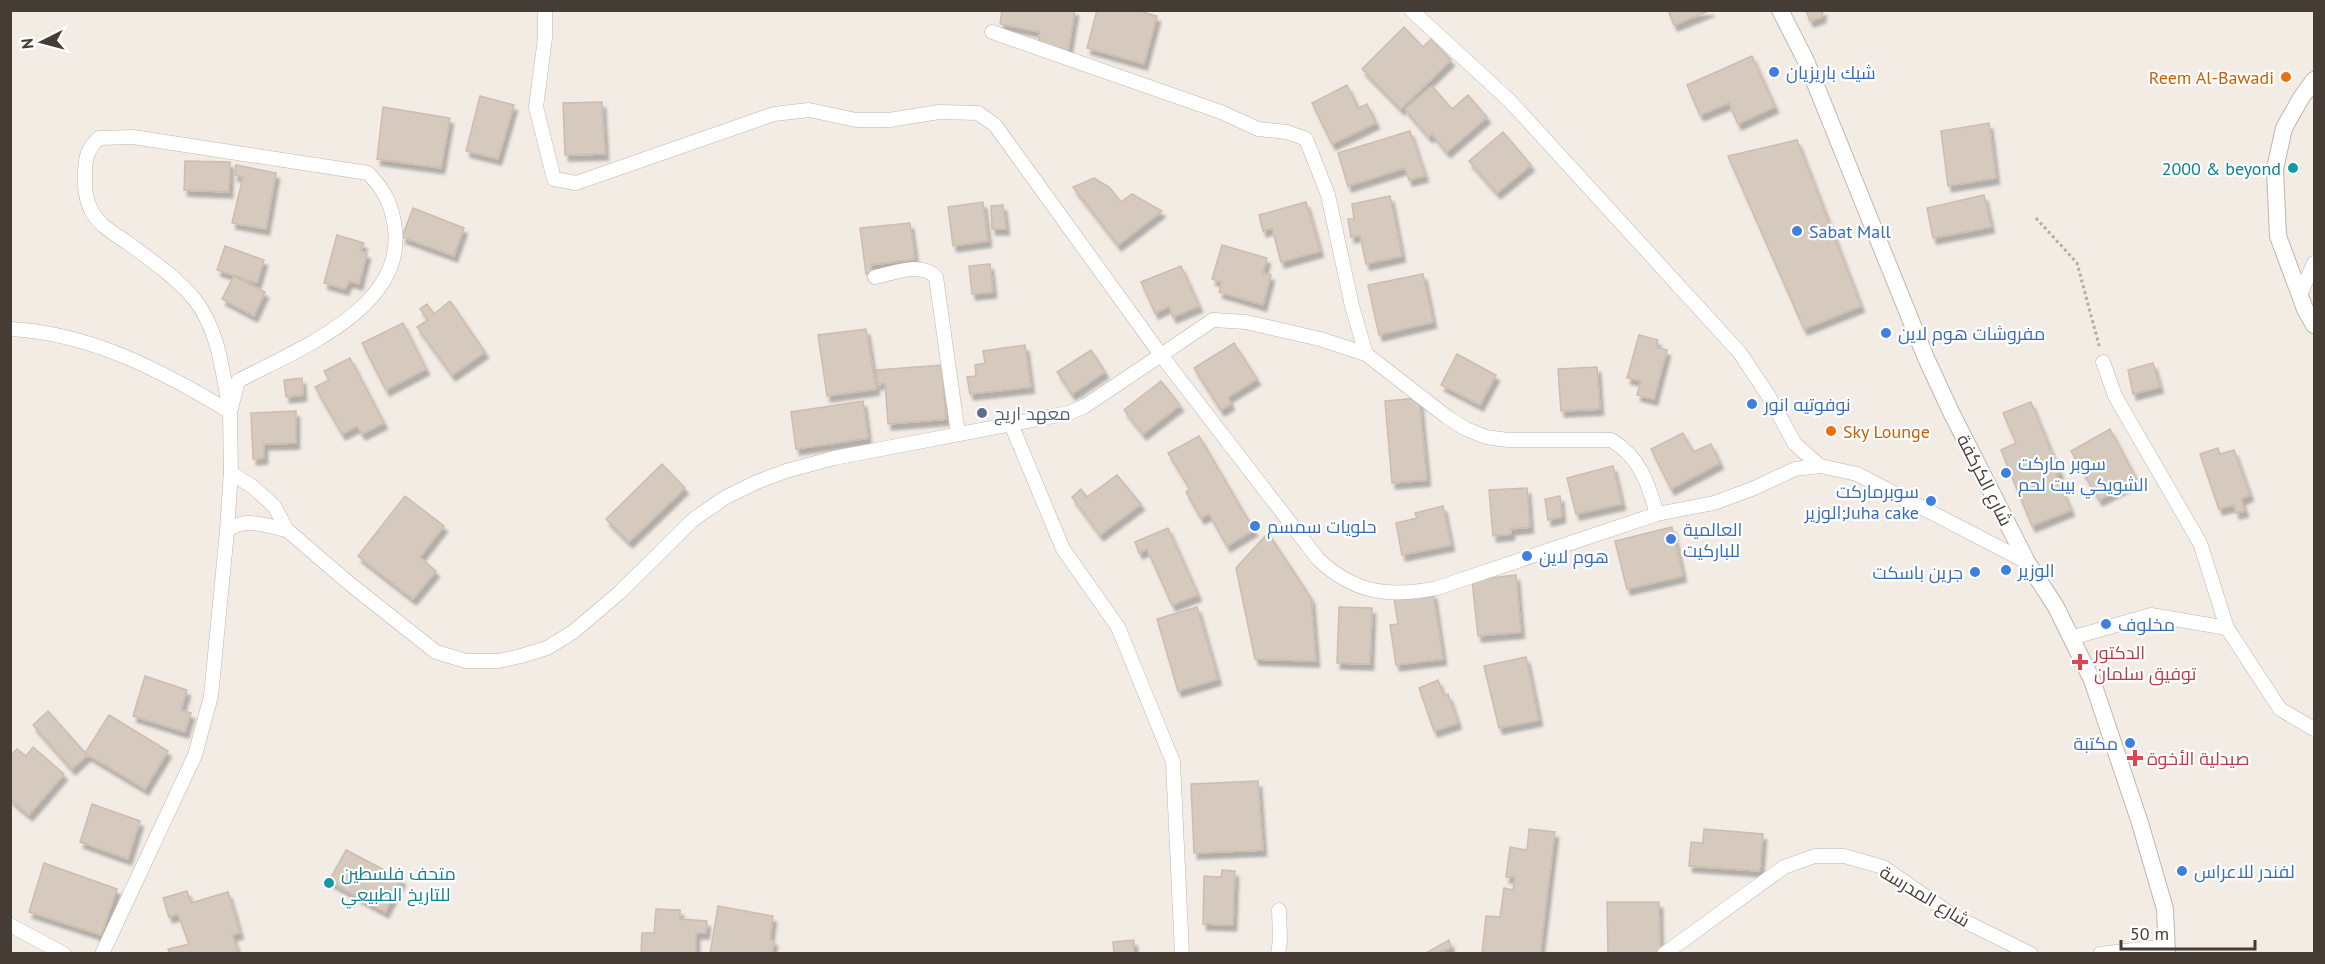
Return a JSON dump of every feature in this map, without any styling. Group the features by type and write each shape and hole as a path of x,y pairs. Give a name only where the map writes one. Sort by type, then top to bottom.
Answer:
{"street":[{"path":"546,10 545,38 536,106 554,179 576,183 774,114 809,110 856,120 889,120 939,112 978,113 995,125 1161,355 1318,559 1335,575 1352,584 1372,590 1398,593 1437,588 1657,514 1714,503 1795,469 1820,466 1857,474 2027,562"},
{"path":"1411,10 1510,101 1740,353 1768,395 1795,444 1820,466"},
{"name":"شارع الكركفة","path":"1780,10 1806,61 1926,358 1951,412 2027,562 2056,607 2092,680 2140,822 2165,909 2167,950"},
{"path":"992,32 1221,112 1258,129 1287,132 1306,139 1328,195 1352,306 1366,354"},
{"path":"2314,80 2284,128 2276,169 2278,236 2314,325"},
{"path":"102,954 195,755 206,723 211,696 231,470 230,412 221,360 207,320 195,300 167,273 102,225 92,212 85,195 85,169 89,147 99,138 133,137 368,173 383,189 393,212 397,241 394,262 376,295 340,326 238,381 230,412"},
{"path":"2300,295 2314,263"},
{"path":"875,277 918,268 929,270 936,277 958,434"},
{"path":"231,470 231,473 274,506 287,530 350,584 436,652 466,661 498,660 521,656 547,648 573,632 619,593 694,519 726,497 786,471 834,458 1070,413 1161,355 1206,323 1221,319 1271,327 1366,354 1447,417 1466,429 1486,437 1508,441 1611,440 1624,448 1636,461 1650,489 1657,514"},
{"path":"10,329 41,330 98,346 145,366 230,412"},
{"path":"2103,362 2115,396 2200,543 2227,628 2280,709 2314,729"},
{"path":"1011,424 1063,549 1118,627 1173,762 1182,954"},
{"path":"227,531 234,525 245,522 287,530"},
{"path":"2071,638 2151,615 2227,628"},
{"name":"شارع المدرسة","path":"1664,954 1784,867 1815,855 1844,856 1883,867 1952,915 2031,954"},
{"path":"1278,954 1279,910"},
{"path":"10,925 64,954"},
{"path":"2100,954 2167,950"}],"path":[{"path":"2036,218 2077,263 2103,362"}],"building":[{"path":"1002,10 1075,10 1068,52 1038,47 1040,32 1000,24"},
{"path":"1097,10 1136,10 1157,16 1144,64 1087,48"},
{"path":"1668,10 1711,10 1674,25"},
{"path":"1806,10 1823,10 1822,17 1810,21"},
{"path":"1404,27 1423,47 1431,39 1451,60 1401,109 1362,69"},
{"path":"1752,56 1775,107 1738,124 1729,103 1700,115 1687,85"},
{"path":"1347,85 1358,108 1367,104 1376,123 1332,144 1312,103"},
{"path":"1432,86 1452,109 1468,95 1487,117 1447,152 1432,134 1429,137 1405,109"},
{"path":"480,96 514,105 498,159 466,151"},
{"path":"602,102 605,154 565,155 563,103"},
{"path":"383,107 450,118 441,168 377,159"},
{"path":"1989,123 1996,178 1948,186 1941,131"},
{"path":"1410,131 1425,176 1409,180 1405,168 1348,186 1338,153"},
{"path":"1503,132 1531,165 1497,193 1469,161"},
{"name":"Sabat Mall","path":"1797,140 1861,306 1804,329 1728,156"},
{"path":"185,161 230,162 229,192 184,190"},
{"path":"236,165 276,173 266,229 232,223 243,177 234,175"},
{"path":"1094,178 1109,187 1121,202 1132,194 1162,211 1118,245 1073,187"},
{"path":"1984,195 1991,227 1933,238 1927,208"},
{"path":"1390,196 1402,256 1366,264 1360,235 1351,237 1348,219 1354,219 1352,204"},
{"path":"983,202 988,241 953,246 948,207"},
{"path":"1306,202 1320,251 1281,262 1272,228 1263,231 1259,215"},
{"path":"1003,205 1006,229 992,229 991,206"},
{"path":"413,208 464,228 454,256 402,237"},
{"path":"910,223 915,259 871,265 872,273 866,274 860,228"},
{"path":"337,235 364,243 360,251 367,253 359,284 349,281 345,289 324,283"},
{"path":"1222,245 1267,258 1263,273 1271,275 1263,305 1219,292 1222,282 1212,279"},
{"path":"225,246 264,260 257,283 217,270"},
{"path":"990,264 993,292 972,294 969,266"},
{"path":"1181,266 1199,306 1173,317 1169,306 1155,313 1141,282"},
{"path":"1423,274 1433,322 1379,335 1368,285"},
{"path":"234,276 265,292 254,316 222,299"},
{"path":"450,301 485,352 452,375 417,327 428,320 420,309 427,304 434,314"},
{"path":"403,323 426,369 386,390 362,343"},
{"path":"866,329 876,389 827,396 818,335"},
{"path":"1639,335 1658,340 1656,347 1667,350 1654,399 1637,395 1641,381 1627,378"},
{"path":"1234,343 1257,379 1228,397 1231,404 1221,410 1194,368"},
{"path":"1025,345 1031,387 970,394 967,377 976,376 975,365 985,363 983,351"},
{"path":"1091,350 1105,372 1072,394 1057,372"},
{"path":"1457,354 1496,375 1480,405 1441,385"},
{"path":"350,358 384,423 362,434 357,426 342,434 315,387 329,380 324,371"},
{"path":"2153,363 2160,387 2133,394 2128,370"},
{"path":"942,365 946,419 888,424 885,383 877,384 877,370"},
{"path":"1597,367 1600,409 1561,411 1558,369"},
{"path":"302,378 303,395 286,397 284,380"},
{"path":"1161,381 1180,405 1143,434 1124,410"},
{"path":"1419,398 1427,480 1392,483 1385,401"},
{"path":"863,401 868,438 796,449 791,412"},
{"path":"2031,402 2060,473 2056,474 2071,510 2032,526 2001,450 2016,443 2003,413"},
{"path":"296,411 296,443 264,444 264,458 253,459 251,413"},
{"path":"2110,429 2137,480 2099,500 2071,451"},
{"path":"1683,433 1693,452 1711,444 1720,463 1671,489 1651,449"},
{"path":"1199,436 1254,530 1227,546 1209,514 1201,518 1186,492 1190,489 1168,453"},
{"path":"2218,448 2220,454 2234,450 2250,495 2241,499 2245,511 2236,513 2234,505 2219,509 2200,454"},
{"path":"662,464 685,488 629,542 606,519"},
{"path":"1613,466 1622,504 1576,514 1567,478"},
{"path":"1117,475 1141,504 1100,535 1072,497 1081,489 1087,497"},
{"path":"1527,488 1530,527 1511,529 1511,534 1493,536 1489,490"},
{"path":"405,496 444,526 420,557 436,571 413,599 358,556"},
{"path":"1560,496 1562,517 1548,520 1545,499"},
{"path":"1443,506 1451,545 1402,555 1396,523 1417,518 1415,513"},
{"path":"1672,527 1683,576 1627,589 1615,541"},
{"path":"1168,528 1198,595 1172,605 1147,549 1139,553 1135,542"},
{"path":"1268,533 1311,598 1316,661 1255,659 1236,568"},
{"path":"1516,575 1521,632 1478,636 1472,580"},
{"path":"1433,593 1443,659 1396,665 1390,625 1398,624 1394,599"},
{"path":"1197,607 1218,679 1178,691 1157,619"},
{"path":"1339,607 1372,608 1370,664 1337,663"},
{"path":"1526,657 1539,720 1499,728 1484,666"},
{"path":"145,676 187,690 181,710 191,713 185,732 133,716"},
{"path":"1438,680 1444,696 1448,694 1458,723 1434,731 1419,688"},
{"path":"48,711 87,755 72,769 33,725"},
{"path":"109,715 168,751 145,789 85,753"},
{"path":"33,747 64,774 29,815 10,799 10,756 17,749 26,756"},
{"path":"1258,781 1263,850 1194,853 1191,784"},
{"path":"92,804 140,821 128,859 80,842"},
{"path":"1529,829 1555,832 1540,954 1482,954 1486,916 1500,917 1504,888 1513,890 1515,877 1506,877 1510,847 1527,850"},
{"path":"1704,829 1763,834 1760,871 1689,866 1691,842 1703,843"},
{"path":"346,850 402,879 385,912 329,881"},
{"path":"44,863 117,889 101,935 29,912"},
{"path":"1222,870 1235,871 1233,925 1203,924 1204,876 1221,877"},
{"path":"187,891 191,903 228,892 240,933 232,935 238,951 231,954 170,954 168,949 189,944 178,914 169,917 163,898"},
{"path":"1607,902 1659,902 1660,954 1608,954"},
{"path":"718,906 773,916 770,940 774,940 772,954 710,954"},
{"path":"656,909 680,910 680,919 707,921 706,933 696,933 696,954 641,954 642,933 654,933"},
{"path":"1134,940 1134,954 1114,954 1113,942"},
{"path":"1449,940 1451,947 1440,952 1441,954 1424,954"}],"place":[{"name":"شيك باريزيان","path":"1774,72"},
{"name":"Reem Al-Bawadi","path":"2286,77"},
{"name":"2000 & beyond","path":"2293,168"},
{"name":"Sabat Mall","path":"1797,231"},
{"name":"مفروشات هوم لاين","path":"1886,333"},
{"name":"نوفوتيه انور","path":"1752,404"},
{"name":"معهد اريج","path":"982,413"},
{"name":"Sky Lounge","path":"1831,431"},
{"name":"سوبر ماركت الشويكي بيت لحم","path":"2006,473"},
{"name":"سوبرماركت الوزير;Juha cake","path":"1931,501"},
{"name":"حلويات سمسم","path":"1255,526"},
{"name":"العالمية للباركيت","path":"1671,539"},
{"name":"هوم لاين","path":"1527,556"},
{"name":"الوزير","path":"2006,570"},
{"name":"جرين باسكت","path":"1975,572"},
{"name":"مخلوف","path":"2106,624"},
{"name":"الدكتور توفيق سلمان","path":"2080,662"},
{"name":"مكتبة","path":"2130,743"},
{"name":"صيدلية الأخوة","path":"2135,758"},
{"name":"لفندر للاعراس","path":"2182,871"},
{"name":"متحف فلسطين للتاريخ الطبيعي","path":"329,883"}]}
